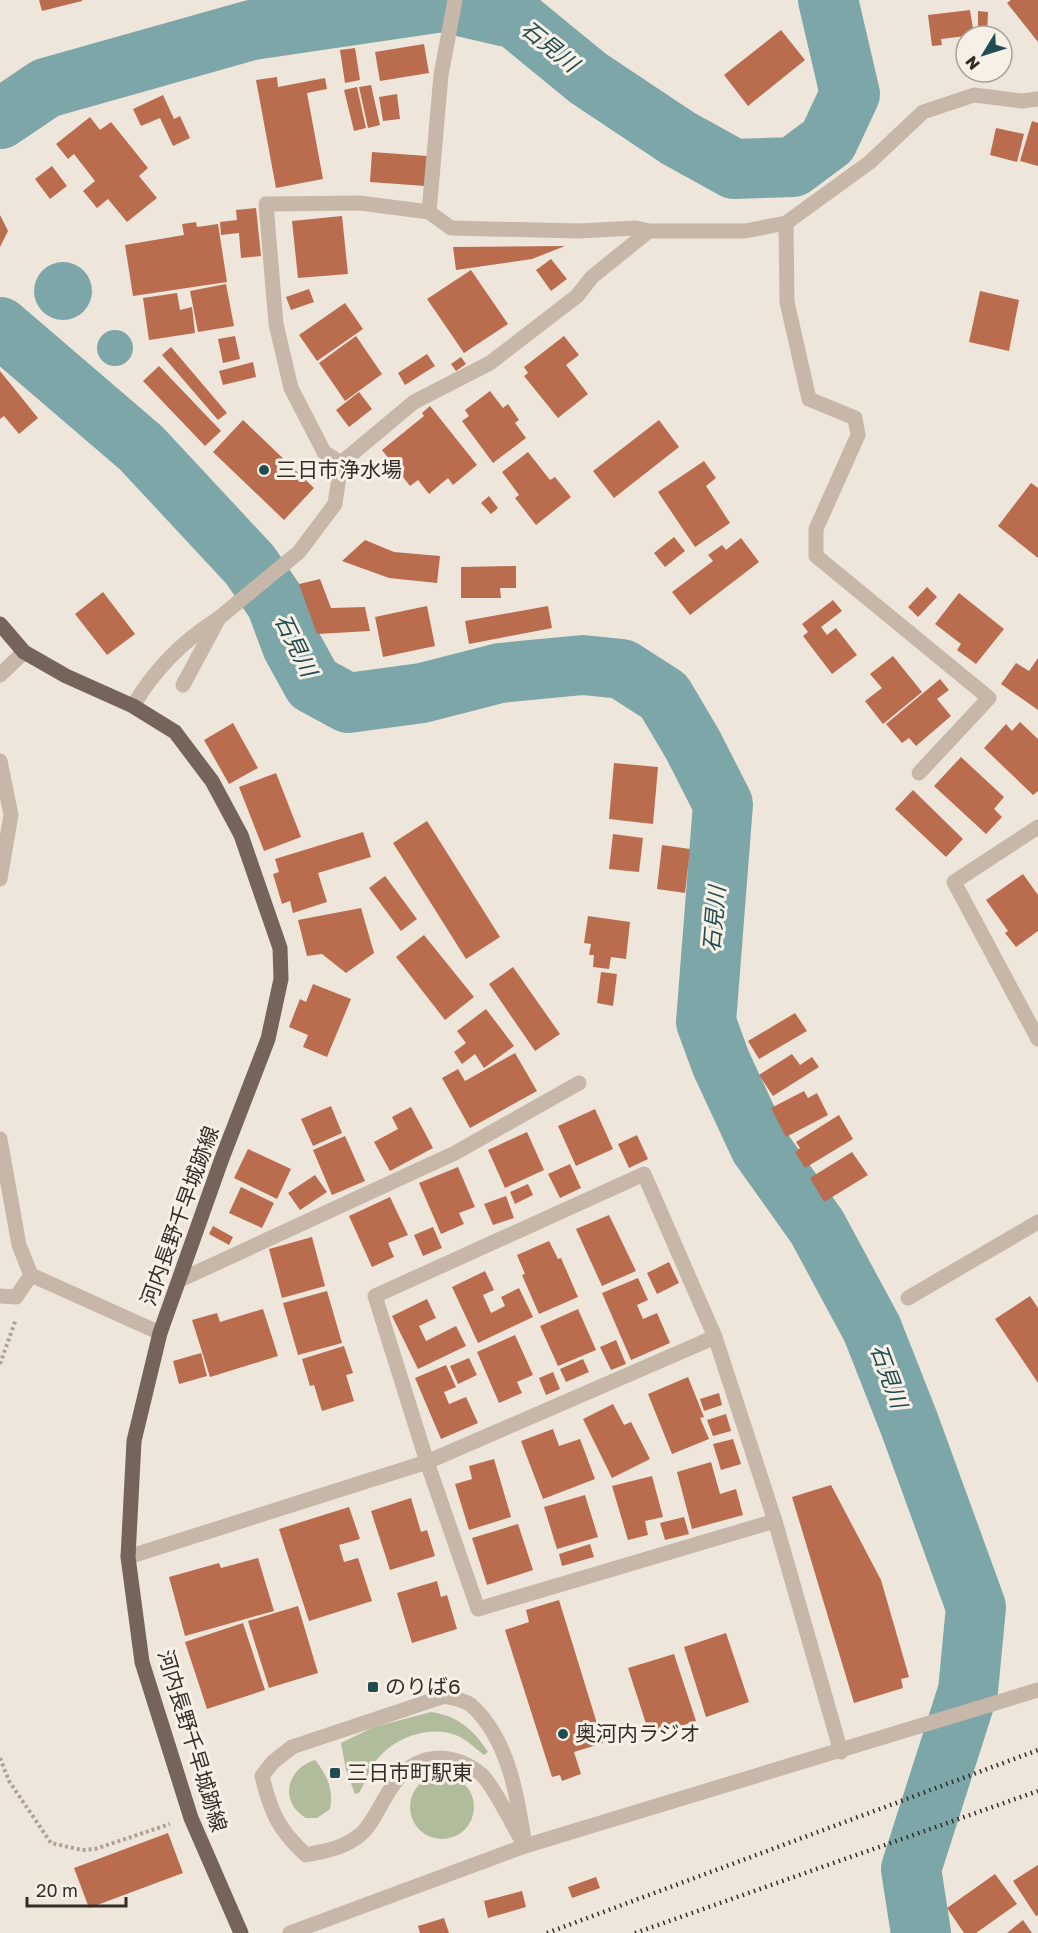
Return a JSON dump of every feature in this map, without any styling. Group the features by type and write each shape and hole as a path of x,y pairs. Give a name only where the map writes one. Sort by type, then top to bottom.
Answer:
{"main road":[{"name":"河内長野千早城跡線","path":"0,624 24,652 66,676 133,706 175,732 212,781 241,835 280,948 281,979 268,1039 220,1161 160,1333 134,1441 128,1557 142,1662 190,1818 241,1933"}],"street":[{"path":"429,212 441,75 455,0"},
{"path":"342,463 324,453 291,388 276,324 266,204 360,203 429,212 451,228 579,231 636,228 649,231 745,231 786,223 870,162 923,112 974,95 1022,101 1038,99"},
{"path":"786,223 787,302 809,399 855,418 858,435 816,529 816,556 989,698 919,774"},
{"path":"133,706 145,685 191,635 221,616 299,552 335,504 342,463 414,402 490,363 577,296 592,277 649,231"},
{"path":"183,685 221,616"},
{"path":"0,675 24,652"},
{"path":"0,761 11,815 0,879"},
{"path":"1038,827 954,882 1038,1039"},
{"path":"180,1280 455,1154 579,1083"},
{"path":"0,1139 20,1245 31,1275 160,1333"},
{"path":"775,1521 478,1609 427,1462 375,1296 644,1174 715,1337 775,1521 841,1752"},
{"path":"908,1298 1038,1222"},
{"path":"8,1297 31,1275"},
{"path":"128,1557 427,1462 715,1337"},
{"path":"290,1933 525,1846 841,1752 1038,1690"},
{"path":"445,1696 470,1704 501,1750 517,1792 525,1846 483,1776 454,1758 425,1759 403,1773 381,1801 363,1833 342,1847 306,1855 283,1833 270,1809 262,1776 273,1762 292,1747 445,1696"}],"path":[{"path":"0,1364 19,1310 8,1297"},
{"path":"0,1758 9,1781 51,1843 82,1850 95,1850 190,1818"}],"green space":[{"path":"431,1712 449,1717 464,1725 488,1752 484,1755 453,1734 430,1732 418,1734 386,1750 371,1768 359,1793 355,1794 346,1770 341,1743 374,1727"},
{"path":"315,1760 328,1783 331,1796 330,1809 317,1818 306,1818 297,1811 292,1803 289,1795 290,1786 292,1778 298,1771 305,1764"},
{"path":"442,1775 454,1777 465,1784 472,1795 474,1807 472,1819 465,1830 454,1837 442,1839 430,1837 419,1830 412,1819 410,1807 412,1795 419,1784 430,1777"}],"water":[{"path":"63,262 79,267 87,275 92,291 87,307 79,315 63,320 47,315 39,307 34,291 39,275 47,267"},
{"path":"115,330 128,335 133,348 128,361 115,366 102,361 97,348 102,335"}],"building":[{"path":"39,0 82,0 82,1 42,11"},
{"path":"1011,0 1038,0 1038,42 1007,3"},
{"path":"970,10 972,24 954,24 954,37 941,39 942,45 932,46 928,15"},
{"path":"978,11 988,12 988,24 978,24"},
{"path":"781,30 805,60 748,106 724,75"},
{"path":"424,44 429,73 380,81 375,52"},
{"path":"355,48 360,80 345,83 340,50"},
{"path":"277,77 278,87 325,78 327,89 307,93 323,179 276,188 256,80"},
{"path":"371,85 380,125 368,128 359,87"},
{"path":"357,87 366,128 354,131 344,90"},
{"path":"397,94 400,119 383,121 379,97"},
{"path":"163,95 174,119 180,116 190,138 173,146 160,118 141,126 133,109"},
{"path":"90,117 100,130 111,122 148,168 139,176 157,198 127,222 108,199 97,208 83,191 95,181 74,154 68,159 56,144"},
{"path":"1032,121 1038,123 1038,166 1020,161"},
{"path":"996,128 1024,134 1017,162 990,155"},
{"path":"372,152 427,156 425,186 370,182"},
{"path":"52,166 67,186 50,199 35,179"},
{"path":"256,208 261,256 241,258 239,233 221,235 220,222 237,220 236,210"},
{"path":"0,215 8,231 0,247"},
{"path":"342,216 348,274 298,278 292,221"},
{"path":"196,222 197,227 218,224 227,282 133,296 125,245 184,235 182,224"},
{"path":"565,246 532,259 456,270 453,247"},
{"path":"551,259 567,279 551,291 536,270"},
{"path":"471,270 508,324 464,353 427,299"},
{"path":"226,284 234,326 198,332 190,291"},
{"path":"309,289 314,302 291,310 286,297"},
{"path":"980,291 1019,300 1009,351 969,342"},
{"path":"177,293 180,310 192,307 195,333 149,340 143,298"},
{"path":"345,303 363,329 317,361 299,335"},
{"path":"235,336 240,359 223,363 218,339"},
{"path":"356,336 382,374 345,401 319,363"},
{"path":"564,336 579,355 566,365 588,394 558,418 524,376 528,373 524,367"},
{"path":"171,347 227,413 218,420 162,355"},
{"path":"427,354 435,366 405,385 398,373"},
{"path":"461,357 466,364 456,371 451,364"},
{"path":"253,362 256,377 223,385 219,371"},
{"path":"159,366 221,431 205,446 143,381"},
{"path":"0,371 38,418 19,434 4,416 0,419"},
{"path":"490,391 503,408 508,404 519,420 515,423 526,438 493,463 462,421 469,416 465,410"},
{"path":"359,392 372,409 349,427 336,410"},
{"path":"430,406 477,465 453,485 448,478 429,494 418,480 410,486 382,450 424,416 422,413"},
{"name":"三日市浄水場","path":"243,420 314,488 284,520 213,452"},
{"path":"659,420 679,447 614,498 593,471"},
{"path":"528,452 550,480 555,477 571,497 536,525 515,498 519,495 502,472"},
{"path":"704,461 716,478 706,486 730,523 695,547 658,492"},
{"path":"1031,483 1038,488 1038,558 998,526"},
{"path":"489,496 498,508 491,514 481,503"},
{"path":"674,537 685,551 665,567 654,553"},
{"path":"741,538 759,562 690,615 672,592 713,561 708,555 722,545 726,550"},
{"path":"365,540 394,552 440,556 437,583 389,578 342,561"},
{"path":"516,566 516,588 500,588 501,598 461,598 461,567"},
{"path":"320,579 331,608 365,607 370,631 317,634 299,584"},
{"path":"927,587 937,597 918,617 908,607"},
{"path":"103,592 135,634 107,655 75,614"},
{"path":"959,593 1004,629 976,664 957,650 961,644 935,624"},
{"path":"833,600 842,611 821,627 827,635 836,628 857,655 832,674 803,636 808,632 802,624"},
{"path":"427,606 435,646 383,657 375,617"},
{"path":"548,606 552,628 469,644 465,621"},
{"path":"893,656 922,692 883,724 865,701 882,688 870,674"},
{"path":"1038,658 1038,710 1001,684 1016,663 1029,671"},
{"path":"940,679 949,690 937,699 951,716 916,746 909,738 902,743 886,724"},
{"path":"1020,722 1038,739 1038,791 1033,795 984,748 1006,724 1012,731"},
{"path":"233,723 258,768 229,784 204,740"},
{"path":"961,757 1004,797 994,809 1002,817 986,834 934,786"},
{"path":"614,763 658,767 653,824 609,819"},
{"path":"276,773 301,837 264,851 239,787"},
{"path":"913,790 963,839 946,857 895,809"},
{"path":"427,821 500,937 466,959 393,843"},
{"path":"363,832 371,857 318,873 327,902 293,913 290,901 282,904 273,874 279,872 275,859"},
{"path":"613,834 643,838 639,872 609,869"},
{"path":"662,845 690,849 685,893 657,889"},
{"path":"1023,874 1038,895 1038,931 1016,947 1005,933 1008,931 986,900"},
{"path":"385,876 417,919 401,931 369,888"},
{"path":"361,908 374,953 346,973 322,954 307,956 298,920"},
{"path":"588,916 630,922 626,959 611,957 609,969 593,967 594,955 589,955 591,944 584,943"},
{"path":"424,935 474,997 445,1020 396,957"},
{"path":"513,967 560,1034 535,1051 489,984"},
{"path":"601,972 617,974 613,1006 597,1003"},
{"path":"313,984 351,999 327,1057 303,1047 308,1035 289,1027 300,999 306,1002"},
{"path":"486,1009 514,1046 484,1068 475,1054 462,1064 454,1052 466,1043 457,1031"},
{"path":"795,1013 807,1031 759,1059 748,1041"},
{"path":"515,1053 537,1091 470,1128 442,1078 458,1069 465,1081"},
{"path":"792,1054 800,1065 812,1057 819,1067 773,1096 759,1075"},
{"path":"804,1091 808,1098 817,1093 828,1115 786,1137 771,1108"},
{"path":"331,1106 342,1133 313,1146 301,1119"},
{"path":"411,1107 433,1148 390,1171 374,1142 398,1129 392,1117"},
{"path":"595,1109 613,1149 576,1166 558,1126"},
{"path":"839,1115 853,1139 805,1168 795,1152 800,1148 796,1142"},
{"path":"527,1132 544,1170 505,1188 488,1150"},
{"path":"637,1135 648,1159 629,1168 618,1144"},
{"path":"345,1136 365,1181 332,1195 313,1150"},
{"path":"248,1149 291,1169 277,1199 234,1178"},
{"path":"852,1152 868,1175 824,1202 810,1178"},
{"path":"570,1164 581,1188 560,1198 548,1174"},
{"path":"458,1167 475,1207 459,1213 464,1224 441,1234 419,1183"},
{"path":"315,1175 327,1192 300,1210 288,1193"},
{"path":"528,1184 533,1195 515,1204 510,1192"},
{"path":"241,1187 274,1203 262,1228 229,1213"},
{"path":"506,1196 514,1218 493,1225 484,1204"},
{"path":"390,1197 408,1235 388,1243 394,1257 372,1267 349,1216"},
{"path":"609,1215 636,1271 602,1286 576,1229"},
{"path":"213,1226 233,1237 229,1245 209,1234"},
{"path":"433,1227 442,1248 423,1256 414,1235"},
{"path":"312,1237 325,1286 282,1298 269,1249"},
{"path":"549,1241 558,1259 561,1258 578,1297 539,1314 522,1275 525,1274 517,1255"},
{"path":"669,1262 679,1283 657,1294 647,1273"},
{"path":"485,1271 494,1290 483,1295 491,1313 505,1306 501,1297 519,1288 533,1317 478,1343 452,1287"},
{"path":"638,1278 648,1300 637,1305 643,1319 657,1313 670,1343 631,1360 602,1293"},
{"path":"327,1291 342,1343 298,1355 283,1303"},
{"path":"1030,1296 1038,1308 1038,1383 995,1319"},
{"path":"427,1299 436,1318 419,1326 426,1341 456,1326 466,1346 418,1369 392,1316"},
{"path":"263,1309 278,1356 210,1377 192,1320 217,1313 220,1322"},
{"path":"578,1309 596,1350 558,1366 540,1326"},
{"path":"515,1335 533,1375 517,1382 522,1393 499,1403 477,1352"},
{"path":"616,1340 626,1364 611,1370 600,1347"},
{"path":"344,1346 353,1373 346,1375 354,1401 322,1411 314,1385 310,1386 302,1359"},
{"path":"201,1353 207,1376 179,1384 173,1361"},
{"path":"469,1358 477,1375 458,1384 450,1366"},
{"path":"583,1359 589,1372 566,1382 560,1369"},
{"path":"446,1365 456,1387 444,1392 449,1404 466,1397 478,1423 441,1439 415,1378"},
{"path":"553,1372 560,1389 546,1395 539,1378"},
{"path":"688,1377 704,1417 700,1418 709,1439 672,1454 648,1394"},
{"path":"719,1393 722,1405 704,1411 700,1399"},
{"path":"613,1404 624,1425 631,1422 650,1459 612,1478 583,1419"},
{"path":"726,1414 731,1431 713,1436 707,1420"},
{"path":"553,1429 559,1446 580,1439 595,1479 543,1499 521,1441"},
{"path":"733,1439 741,1464 721,1470 713,1444"},
{"path":"494,1459 511,1517 469,1530 455,1484 472,1479 469,1466"},
{"path":"711,1462 720,1494 736,1489 743,1515 692,1529 677,1472"},
{"path":"652,1476 663,1517 645,1521 648,1535 628,1540 612,1486"},
{"path":"831,1485 881,1580 909,1677 901,1679 903,1688 854,1703 792,1497"},
{"path":"585,1495 598,1537 557,1549 544,1507"},
{"path":"411,1498 421,1532 427,1530 435,1556 390,1570 371,1511"},
{"path":"349,1507 360,1539 339,1545 344,1562 358,1558 372,1601 309,1621 279,1529"},
{"path":"684,1517 689,1534 665,1540 660,1523"},
{"path":"518,1524 533,1570 487,1585 472,1538"},
{"path":"590,1544 594,1557 562,1566 559,1554"},
{"path":"258,1558 274,1611 185,1636 169,1577 219,1563 221,1568"},
{"path":"437,1581 441,1597 447,1595 457,1629 412,1643 397,1593"},
{"path":"559,1600 603,1743 574,1752 581,1774 562,1781 560,1775 552,1777 505,1630 529,1622 526,1610"},
{"path":"298,1606 318,1673 269,1688 248,1621"},
{"path":"243,1623 265,1690 207,1709 185,1642"},
{"path":"726,1633 749,1702 706,1717 684,1647"},
{"path":"674,1654 696,1721 650,1736 628,1668"},
{"path":"168,1833 183,1873 89,1908 74,1868"},
{"path":"1038,1865 1038,1915 1036,1916 1013,1881"},
{"path":"995,1874 1017,1904 976,1933 964,1933 947,1908"},
{"path":"596,1877 600,1888 572,1898 568,1887"},
{"path":"522,1891 526,1907 488,1918 484,1901"},
{"path":"444,1918 449,1933 420,1933 418,1926"},
{"path":"1023,1920 1032,1933 1007,1933"}],"waterway":[{"name":"石見川","path":"0,119 46,88 252,30 442,2 516,19 588,78 678,138 734,169 793,167 828,141 850,94 828,0"},
{"name":"石見川","path":"0,327 141,448 250,565 276,603 292,646 313,684 348,703 422,693 500,673 583,665 622,669 664,696 693,745 723,804 706,1022 721,1063 760,1147 817,1227 872,1329 976,1607 968,1691 911,1869 921,1933"}],"railway":[{"path":"547,1933 1038,1750"},
{"path":"635,1933 1038,1791"}],"place":[{"name":"三日市浄水場","path":"264,470"},
{"name":"のりば6","path":"373,1687"},
{"name":"奥河内ラジオ","path":"563,1734"},
{"name":"三日市町駅東","path":"335,1773"}]}
